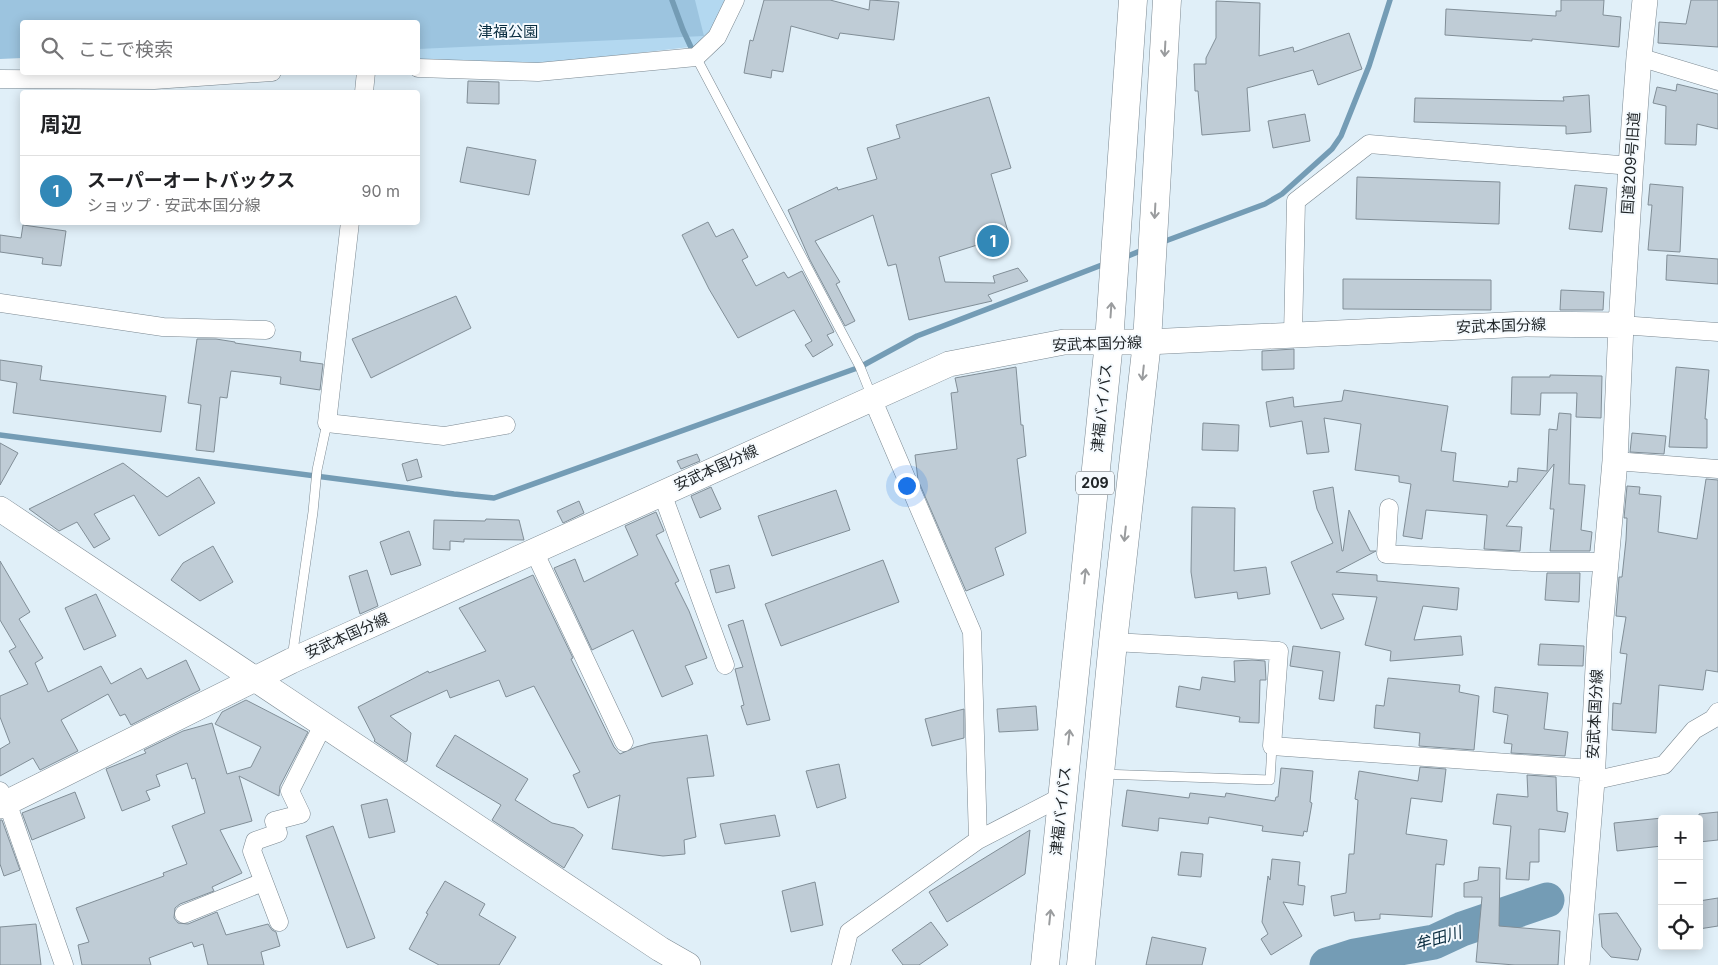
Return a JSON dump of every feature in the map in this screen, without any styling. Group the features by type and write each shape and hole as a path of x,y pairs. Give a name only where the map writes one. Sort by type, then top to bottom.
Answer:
{"highway":[{"name":"津福バイパス","path":"1045,965 1109,342 1133,0"},
{"name":"209","path":"1081,965 1113,642 1147,342 1168,0"}],"main road":[{"name":"国道209号旧道","path":"1621,325 1639,57 1645,0"},
{"name":"安武本国分線","path":"2,800 254,678 662,492 949,364 1064,342 1147,342 1526,324 1621,325 1615,461 1600,630 1592,775 1577,965"},
{"path":"0,509 660,949 688,965"}],"street":[{"path":"420,68 538,72 696,57 717,37 735,0"},
{"path":"1639,57 1718,81"},
{"path":"0,79 154,80 228,75"},
{"path":"364,90 366,75"},
{"path":"1293,335 1296,201 1368,144 1631,166"},
{"path":"350,225 328,423 444,436 506,425"},
{"path":"0,303 163,327 266,330"},
{"path":"1621,325 1718,332"},
{"path":"872,398 972,632 978,840"},
{"path":"1615,461 1718,469"},
{"path":"662,492 725,665"},
{"path":"1389,508 1386,554 1532,562 1606,562"},
{"path":"534,551 624,742"},
{"path":"1113,642 1279,651 1272,746 1592,775 1664,765 1694,730 1713,719 1718,712"},
{"path":"279,922 252,851 255,841 278,833 274,822 301,814 290,791 323,725"},
{"path":"841,965 849,932 978,840 1063,796"},
{"path":"2,800 64,965"},
{"path":"184,914 263,882"}],"lane":[{"path":"696,57 860,367 872,398"},
{"path":"291,661 313,512 317,470 328,423"},
{"path":"1100,774 1270,780 1272,746"}],"green space":[{"name":"津福公園","path":"0,0 737,0 699,46 542,64 420,65 420,20 20,20"},
{"name":"津福公園","path":"0,0 695,0 704,36 420,49 420,20 20,20 20,58 0,59"}],"building":[{"path":"764,0 830,0 869,10 870,0 899,2 894,40 840,33 838,39 791,26 783,72 772,70 771,78 744,73 750,40 753,41"},
{"path":"1561,0 1604,0 1603,15 1621,17 1619,47 1532,39 1532,41 1445,35 1446,9 1556,16 1556,11 1561,11"},
{"path":"1691,0 1718,0 1718,47 1658,43 1659,22 1686,24"},
{"path":"1216,1 1260,3 1259,56 1293,47 1294,52 1349,33 1362,69 1318,85 1313,70 1247,88 1250,131 1202,135 1198,91 1195,91 1194,64 1206,64 1206,58 1216,38"},
{"path":"468,81 499,82 499,104 467,103"},
{"path":"1677,84 1718,94 1718,129 1697,124 1696,145 1665,144 1666,106 1653,103 1657,87 1676,91"},
{"path":"1589,95 1591,132 1566,134 1566,126 1414,122 1415,98 1564,101 1563,97"},
{"path":"989,97 1011,168 991,174 1009,235 939,257 945,282 995,283 993,276 1018,268 1028,281 988,295 992,301 909,320 896,264 888,266 873,215 815,241 840,282 836,284 855,321 845,326 810,260 788,210 837,187 838,190 877,179 867,148 900,138 896,125"},
{"path":"1305,114 1310,141 1273,148 1268,121"},
{"path":"467,147 536,160 529,195 460,182"},
{"path":"1357,177 1500,182 1499,224 1356,219"},
{"path":"1650,184 1683,187 1680,252 1648,250 1652,205 1648,205"},
{"path":"1575,185 1607,188 1602,232 1569,229"},
{"path":"708,222 716,237 733,229 748,257 742,260 756,286 784,272 788,278 802,271 834,332 827,335 833,345 813,357 805,345 812,341 794,310 738,338 709,289 682,235"},
{"path":"23,225 66,231 61,266 42,264 43,258 0,252 0,235 21,238"},
{"path":"1667,255 1718,259 1718,284 1666,280"},
{"path":"1343,279 1491,280 1491,310 1343,309"},
{"path":"1561,290 1604,292 1603,310 1560,310"},
{"path":"456,296 471,328 371,378 352,339"},
{"path":"197,339 216,339 301,352 300,361 323,364 320,390 280,384 281,377 231,371 227,398 220,397 214,452 196,450 201,405 188,403"},
{"path":"1294,349 1294,369 1262,370 1262,351"},
{"path":"0,360 42,366 40,380 166,396 161,432 13,413 17,383 0,380"},
{"path":"1016,367 1021,425 1023,425 1026,456 1017,459 1026,533 995,548 1004,575 966,591 918,480 915,455 957,449 951,393 958,392 955,378"},
{"path":"1676,367 1709,370 1705,419 1707,419 1707,448 1669,447"},
{"path":"1550,375 1602,376 1601,418 1576,417 1577,393 1541,393 1540,415 1511,414 1512,377 1550,377"},
{"path":"1344,390 1448,406 1441,451 1456,453 1453,481 1508,487 1509,481 1517,482 1518,468 1547,471 1549,429 1557,430 1559,413 1571,414 1569,484 1585,485 1581,530 1592,532 1590,551 1550,551 1554,509 1550,509 1554,464 1506,526 1522,527 1520,551 1484,549 1487,515 1426,510 1422,539 1403,536 1411,484 1399,482 1399,476 1355,470 1361,424 1324,418 1329,452 1307,454 1302,421 1270,427 1266,402 1293,397 1294,407 1342,401"},
{"path":"1203,423 1239,425 1238,451 1202,450"},
{"path":"1632,433 1666,436 1664,454 1630,452"},
{"path":"0,443 18,453 0,485"},
{"path":"697,454 700,461 681,469 677,461"},
{"path":"417,459 422,477 407,481 402,464"},
{"path":"123,463 167,497 199,477 215,503 159,536 134,495 94,514 110,539 94,548 77,522 59,531 29,509"},
{"path":"1706,479 1718,480 1718,672 1706,670 1703,690 1659,685 1656,733 1612,730 1613,703 1621,704 1627,654 1620,653 1626,617 1616,616 1619,577 1622,577 1626,540 1627,518 1624,518 1627,486 1640,487 1639,494 1661,496 1658,532 1697,539"},
{"path":"711,487 721,509 700,518 691,496"},
{"path":"1333,487 1342,551 1349,510 1370,551 1376,551 1336,572 1377,575 1377,581 1459,588 1457,610 1423,606 1414,640 1461,636 1463,655 1390,661 1391,651 1365,645 1377,597 1332,594 1344,619 1321,629 1291,562 1333,543 1317,509 1313,491"},
{"path":"836,490 850,530 772,556 758,516"},
{"path":"579,501 584,513 563,523 557,511"},
{"path":"1192,507 1235,508 1234,571 1266,567 1270,594 1238,599 1237,592 1195,598 1191,572"},
{"path":"656,512 664,531 656,535 679,581 675,583 689,611 707,658 685,666 693,684 662,697 633,630 592,650 554,568 575,559 584,582 638,555 625,526"},
{"path":"486,519 519,520 524,540 464,539 464,542 450,541 450,550 433,549 434,520 485,521"},
{"path":"409,531 421,565 391,575 380,542"},
{"path":"213,546 233,582 200,601 171,580 183,563"},
{"path":"883,560 899,602 781,646 765,604"},
{"path":"0,561 30,612 19,619 43,658 35,663 48,692 101,666 111,684 141,668 147,679 186,660 200,690 131,725 125,714 120,716 108,694 61,720 78,751 40,770 33,758 0,776 0,749 10,743 0,717 0,696 28,684 9,651 16,647 0,620"},
{"path":"729,565 735,588 716,593 710,570"},
{"path":"367,570 378,606 360,614 349,576"},
{"path":"1547,573 1580,573 1579,602 1545,600"},
{"path":"533,575 573,658 571,659 614,747 620,754 651,743 707,735 714,776 687,778 696,837 684,840 685,854 663,856 612,849 620,795 588,808 573,775 580,772 534,686 506,697 499,680 450,698 447,690 390,716 411,733 407,761 405,762 374,741 358,707 428,671 429,673 486,651 459,608"},
{"path":"96,594 116,636 84,650 65,608"},
{"path":"743,620 770,720 747,725 741,706 744,705 735,669 743,667 728,625"},
{"path":"1540,644 1584,646 1583,666 1538,665"},
{"path":"1293,646 1340,652 1334,701 1319,699 1323,671 1290,666"},
{"path":"1234,661 1265,661 1266,680 1260,680 1259,723 1239,722 1240,717 1176,707 1179,686 1200,690 1202,677 1235,682"},
{"path":"1388,678 1460,685 1459,692 1479,696 1474,750 1419,746 1420,733 1374,728 1376,705 1384,706"},
{"path":"1495,687 1548,693 1544,729 1568,732 1565,756 1511,753 1512,744 1504,743 1508,715 1493,712"},
{"path":"246,700 308,732 280,786 279,796 239,776 252,821 220,830 242,873 212,887 214,891 180,904 175,908 174,918 178,923 188,924 217,912 226,935 268,924 276,932 280,946 261,952 264,965 208,965 203,944 194,947 192,942 149,958 151,965 82,965 78,945 89,942 76,908 164,876 163,873 187,864 172,826 205,813 195,778 192,779 187,763 156,775 160,786 146,791 150,800 122,811 106,769 146,753 144,750 183,731 212,723 227,774 251,767 261,747 215,724 222,712"},
{"path":"1036,706 1038,730 999,732 997,709"},
{"path":"964,709 964,738 932,746 925,719"},
{"path":"455,735 528,779 515,800 552,823 574,828 583,835 564,868 492,820 501,805 436,766"},
{"path":"839,764 846,798 817,808 806,771"},
{"path":"1420,767 1446,769 1442,802 1411,798 1406,834 1447,840 1444,865 1436,864 1432,917 1380,914 1380,919 1355,921 1354,912 1334,916 1331,896 1346,893 1349,854 1354,854 1358,800 1355,799 1359,771 1418,781"},
{"path":"1281,768 1313,771 1310,802 1312,803 1307,832 1304,831 1303,836 1262,831 1263,826 1209,817 1208,824 1159,818 1158,831 1122,826 1127,790 1189,798 1190,793 1225,797 1226,793 1275,801 1276,797 1278,797"},
{"path":"1527,775 1556,777 1557,811 1568,813 1565,832 1539,829 1539,862 1530,862 1529,880 1506,879 1511,826 1493,824 1497,794 1528,797"},
{"path":"75,792 85,818 32,840 22,813"},
{"path":"387,799 395,832 369,838 361,805"},
{"path":"1718,812 1718,840 1703,842 1703,815 1699,814"},
{"path":"775,815 780,836 725,844 720,824"},
{"path":"1658,818 1658,846 1617,851 1614,823"},
{"path":"0,820 2,820 20,870 4,876 0,864"},
{"path":"333,826 375,938 347,948 306,836"},
{"path":"1030,830 1025,874 947,922 929,892"},
{"path":"1181,852 1203,854 1201,877 1178,875"},
{"path":"1272,859 1300,862 1298,885 1305,886 1303,905 1283,902 1302,936 1271,955 1261,939 1268,934 1262,922"},
{"path":"1479,867 1500,868 1499,926 1560,931 1558,965 1515,965 1476,962 1482,897 1464,897 1464,883 1478,880"},
{"path":"445,881 485,904 479,915 516,937 499,965 439,965 409,949 428,914 426,913"},
{"path":"815,882 823,925 791,932 782,891"},
{"path":"1718,898 1718,926 1703,928 1703,900"},
{"path":"1617,913 1641,949 1638,960 1611,957 1602,947 1599,914"},
{"path":"931,922 948,945 919,965 903,965 892,950"},
{"path":"36,924 41,965 0,965 0,927"},
{"path":"1152,937 1206,948 1202,965 1146,965"}],"waterway":[{"path":"672,0 695,56"},
{"path":"1160,243 1265,204 1282,194 1332,149 1341,136 1369,66 1390,0"},
{"path":"1123,258 1145,249"},
{"path":"0,435 494,498 860,367 917,336 1107,263"},
{"name":"牟田川","path":"1327,965 1355,956 1434,942 1462,929 1547,900"}],"place":[{"name":"スーパーオートバックス","path":"993,241"}]}
